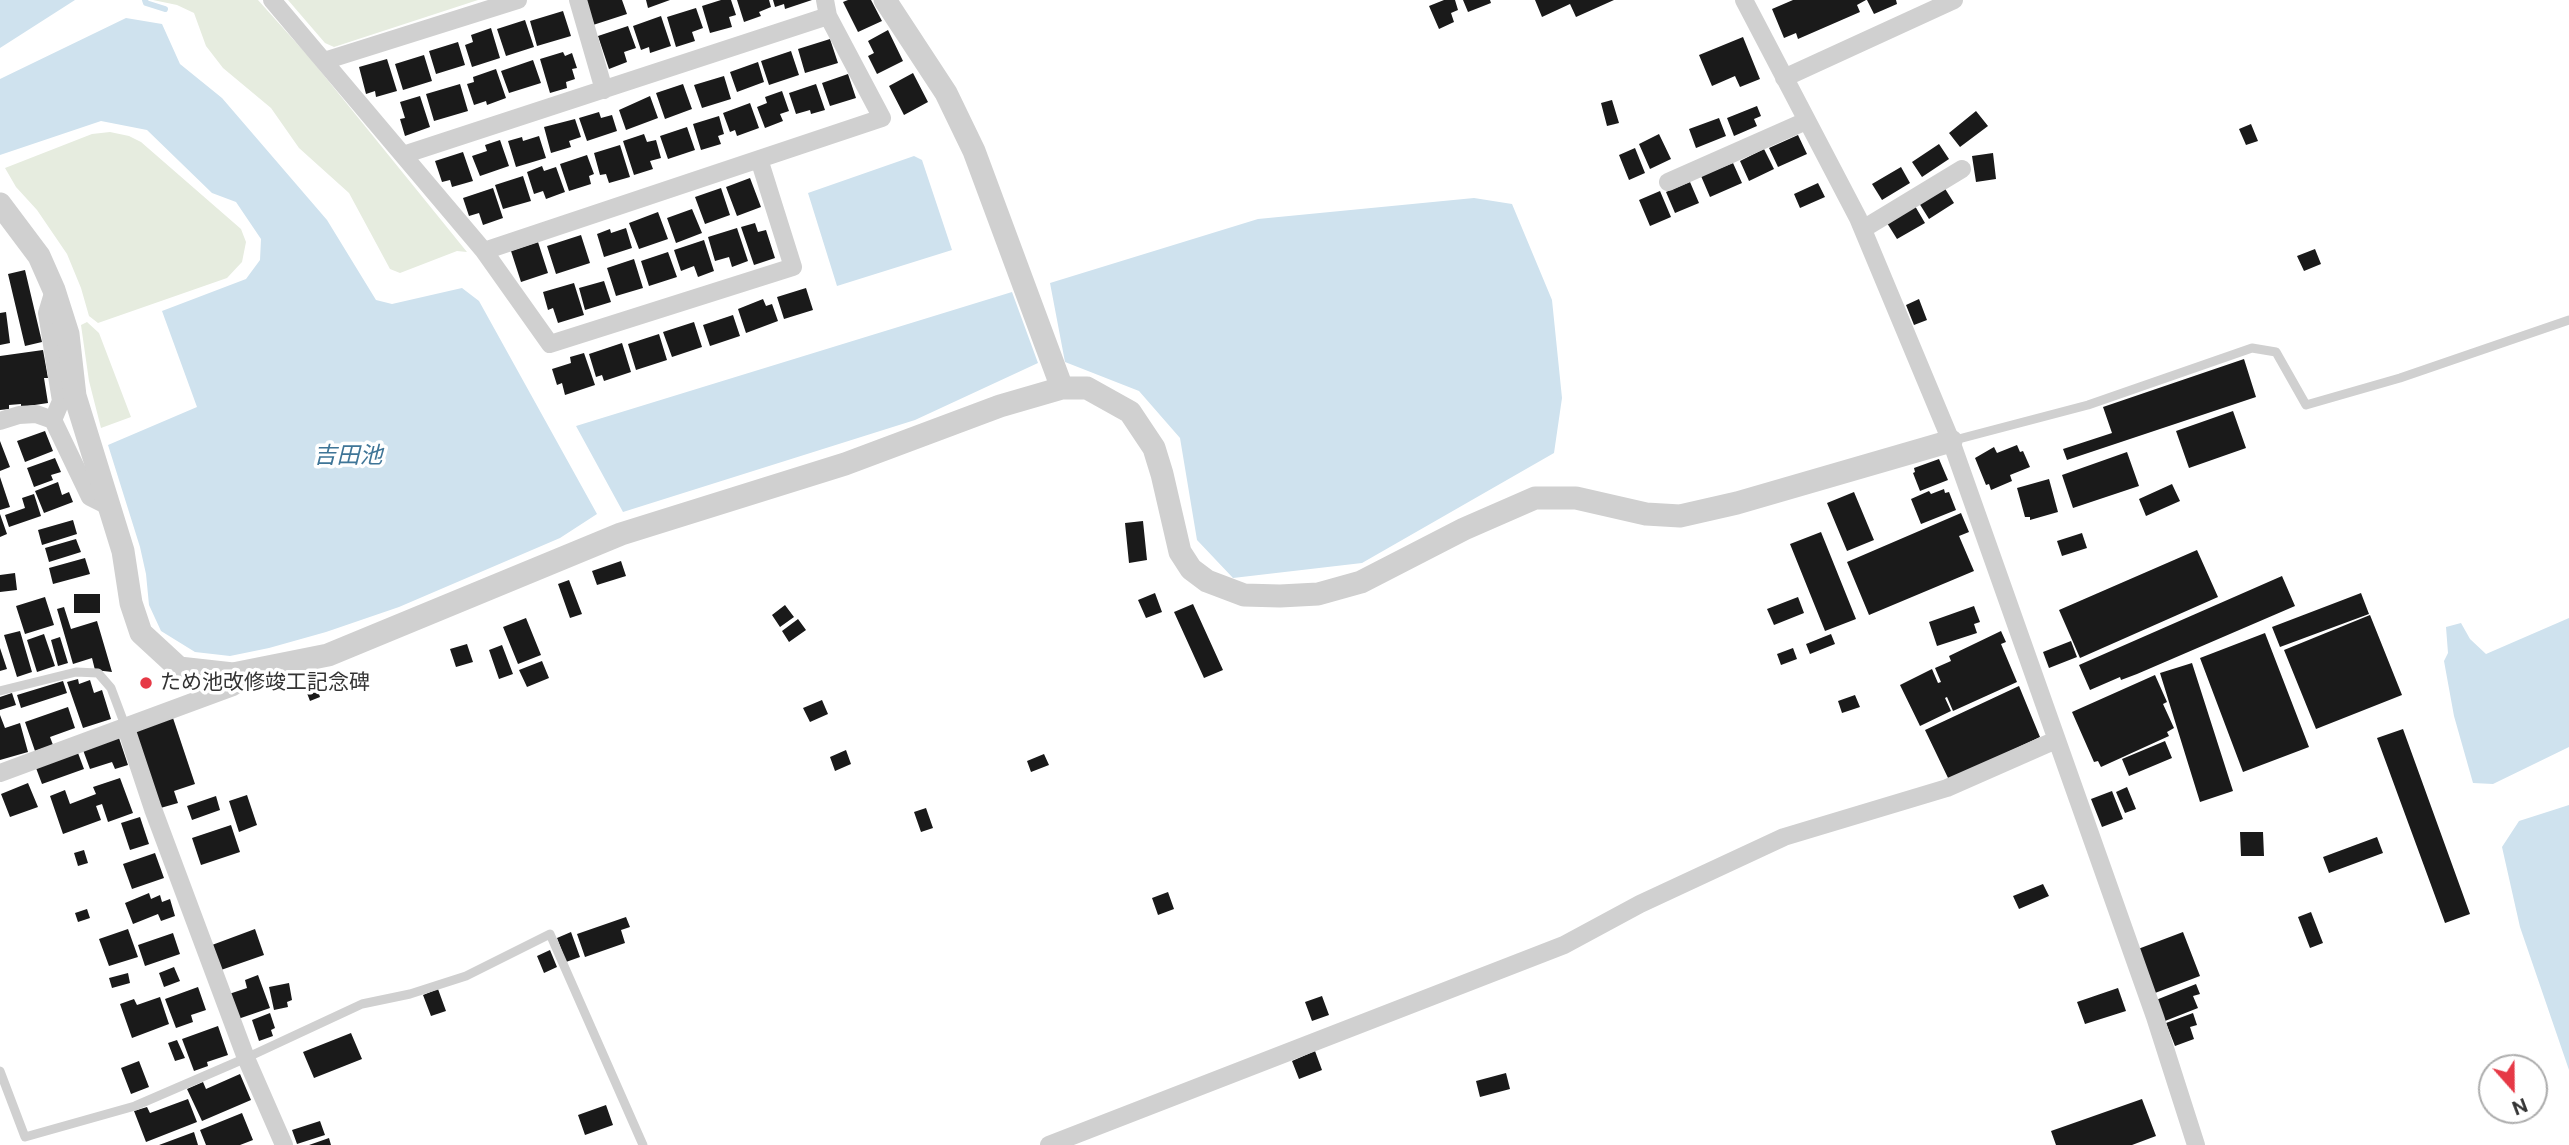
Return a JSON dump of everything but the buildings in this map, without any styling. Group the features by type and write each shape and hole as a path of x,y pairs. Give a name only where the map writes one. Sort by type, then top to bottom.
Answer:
{"street":[{"path":"272,0 484,251 550,344 793,267 759,159"},
{"path":"324,61 518,0"},
{"path":"578,0 604,90"},
{"path":"885,0 947,93 974,151 1062,388"},
{"path":"1744,0 1863,229 1951,441 2155,1017 2196,1145"},
{"path":"1784,78 1923,7 1954,0"},
{"path":"403,155 604,90 827,8 882,118 484,251"},
{"path":"1668,182 1807,121"},
{"path":"1863,229 1962,169"},
{"path":"0,204 40,256 54,290 68,334 75,396 123,551 131,603 141,633 179,668 233,674 328,655 621,534 845,464 1000,406 1062,388 1087,387 1130,412 1154,448 1180,552 1191,569 1207,581 1244,595 1318,594 1362,582 1464,529 1535,498 1576,498 1646,514 1681,516 1738,503 1951,441"},
{"path":"54,290 47,313 61,401 54,420 90,498 108,506"},
{"path":"0,421 19,415 36,414 54,420"},
{"path":"0,773 233,687 258,670"},
{"path":"127,728 153,808 246,1058 284,1145"},
{"path":"1049,1145 1563,945 1640,904 1784,837 1947,788 2056,740"}],"lane":[{"path":"1951,441 2088,405 2252,348 2276,352 2306,405 2400,378 2569,320"},
{"path":"0,691 76,673 97,673 111,688 127,728"},
{"path":"0,1071 25,1137 135,1105 246,1058 362,1004 410,994 466,976 550,934 642,1145"}],"shaded area":[{"path":"153,0 258,0 309,57 467,252 457,251 400,273 390,269 349,193 299,148 271,108 223,68 206,46 194,13 177,5"},
{"path":"288,0 478,0 334,47 325,43"},
{"path":"110,132 141,142 241,229 246,242 242,262 227,278 98,323 89,316 67,254 37,210 16,187 5,168 92,134"},
{"path":"87,322 99,333 131,417 101,428 89,381 81,325"}],"water":[{"path":"0,0 75,0 0,48"},
{"name":"吉田池","path":"126,18 162,24 180,64 222,98 327,220 376,300 392,304 462,288 479,301 597,514 560,538 399,607 269,648 230,656 195,652 161,631 149,605 140,547 108,445 197,407 162,311 246,279 260,260 261,239 236,202 212,193 147,130 101,121 0,155 0,79"},
{"path":"914,156 922,160 952,250 837,286 808,193"},
{"path":"1474,198 1512,204 1552,300 1562,398 1554,453 1362,563 1233,578 1197,540 1180,438 1139,391 1065,362 1050,283 1258,219"},
{"path":"1012,292 1038,363 915,420 623,512 576,426"},
{"path":"2569,618 2569,747 2493,784 2473,783 2454,716 2444,661 2448,653 2446,627 2461,623 2470,639 2486,654"},
{"path":"2569,805 2569,1070 2520,927 2502,847 2519,821"}],"waterway":[{"path":"145,0 146,3 165,9"}],"place":[{"name":"ため池改修竣工記念碑","path":"146,683"}]}
